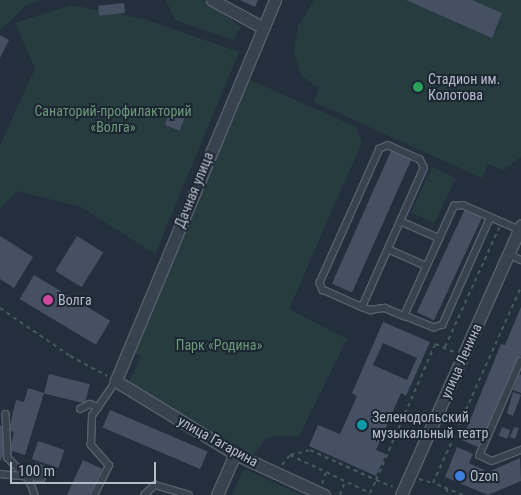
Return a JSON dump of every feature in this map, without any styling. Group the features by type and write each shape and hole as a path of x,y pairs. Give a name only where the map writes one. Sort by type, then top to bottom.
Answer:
{"street":[{"path":"212,0 262,27"},
{"name":"Дачная улица","path":"116,381 262,27 275,0"},
{"name":"улица Ленина","path":"402,494 520,228"},
{"name":"улица Гагарина","path":"116,381 235,454 324,495"},
{"path":"217,495 235,454"}],"lane":[{"path":"362,307 424,164 385,146 380,149 320,284 323,290 362,307 374,312 384,308 434,328 443,324 491,217"},
{"path":"404,316 452,208 457,204 520,228"},
{"path":"400,221 439,238"},
{"path":"388,249 426,266"},
{"path":"509,254 521,260"},
{"path":"521,361 480,455 492,461 521,450"},
{"path":"94,495 109,466 91,445 92,416 116,381"},
{"path":"80,409 90,404 98,407"},
{"path":"6,414 8,458 29,479 35,495"},
{"path":"0,474 29,479 42,478"},
{"path":"144,495 155,485 189,495"}],"path":[{"path":"445,348 502,222"},
{"path":"433,482 521,286"},
{"path":"0,308 70,356 116,381"},
{"path":"290,455 370,494 436,344 463,356"},
{"path":"276,472 290,455 310,450 402,494"},
{"path":"415,487 419,479 433,482 463,495"},
{"path":"340,495 345,481"},
{"path":"446,488 448,495"}],"green space":[{"path":"0,0 40,0 25,6 0,30"},
{"path":"166,0 204,0 241,27 233,40 175,20"},
{"name":"Стадион им. Колотова","path":"314,0 521,0 521,157 504,170 488,164 482,178 314,102 319,89 301,75 294,53 298,26"},
{"name":"Санаторий-профилакторий «Волга»","path":"71,5 144,19 239,52 155,254 81,207 17,191 0,208 0,145 35,69 15,23"},
{"name":"Парк «Родина»","path":"246,78 356,127 362,142 289,309 347,339 299,436 274,436 265,440 253,455 128,384 141,356 130,352"},
{"path":"432,167 456,178 434,223 411,212"},
{"path":"244,469 302,495 232,495"}],"building":[{"path":"240,0 258,0 255,7"},
{"path":"406,0 472,0 502,13 492,38"},
{"path":"124,3 125,13 99,16 98,6"},
{"path":"0,35 9,40 0,58"},
{"path":"171,109 186,115 179,131 165,125"},
{"path":"391,151 411,160 352,292 332,283"},
{"path":"465,209 482,217 434,320 417,312"},
{"path":"0,236 33,257 14,288 0,279"},
{"path":"77,236 103,252 82,287 55,271"},
{"path":"34,275 110,321 96,345 20,299"},
{"path":"521,307 521,355 478,447 462,440 501,344 505,345"},
{"path":"383,322 430,342 406,396 401,393 376,450 386,454 376,476 309,446 318,425 340,434 357,396 352,393","holes":["383,343 417,358 407,380 373,365"]},
{"path":"49,374 90,384 85,404 44,393"},
{"path":"519,374 521,375 521,393 513,390"},
{"path":"28,388 44,393 25,455 9,450 14,433 9,429 16,400 24,402"},
{"path":"513,392 521,395 513,416 507,413"},
{"path":"110,410 208,451 200,469 103,427"},
{"path":"0,425 3,426 5,453 0,461"},
{"path":"502,427 510,430 507,439 499,435"},
{"path":"514,427 519,428 515,439 510,437"},
{"path":"38,441 64,450 58,468 32,459"},
{"path":"457,447 473,454 469,463 488,472 520,458 521,481 488,495 445,477"},
{"path":"83,460 102,469 89,495 67,495"},
{"path":"35,462 51,468 48,476 32,469"}],"place":[{"name":"Стадион им. Колотова","path":"418,87"},
{"name":"Волга","path":"48,300"},
{"name":"Зеленодольский музыкальный театр","path":"362,425"},
{"name":"Ozon","path":"460,476"}]}
